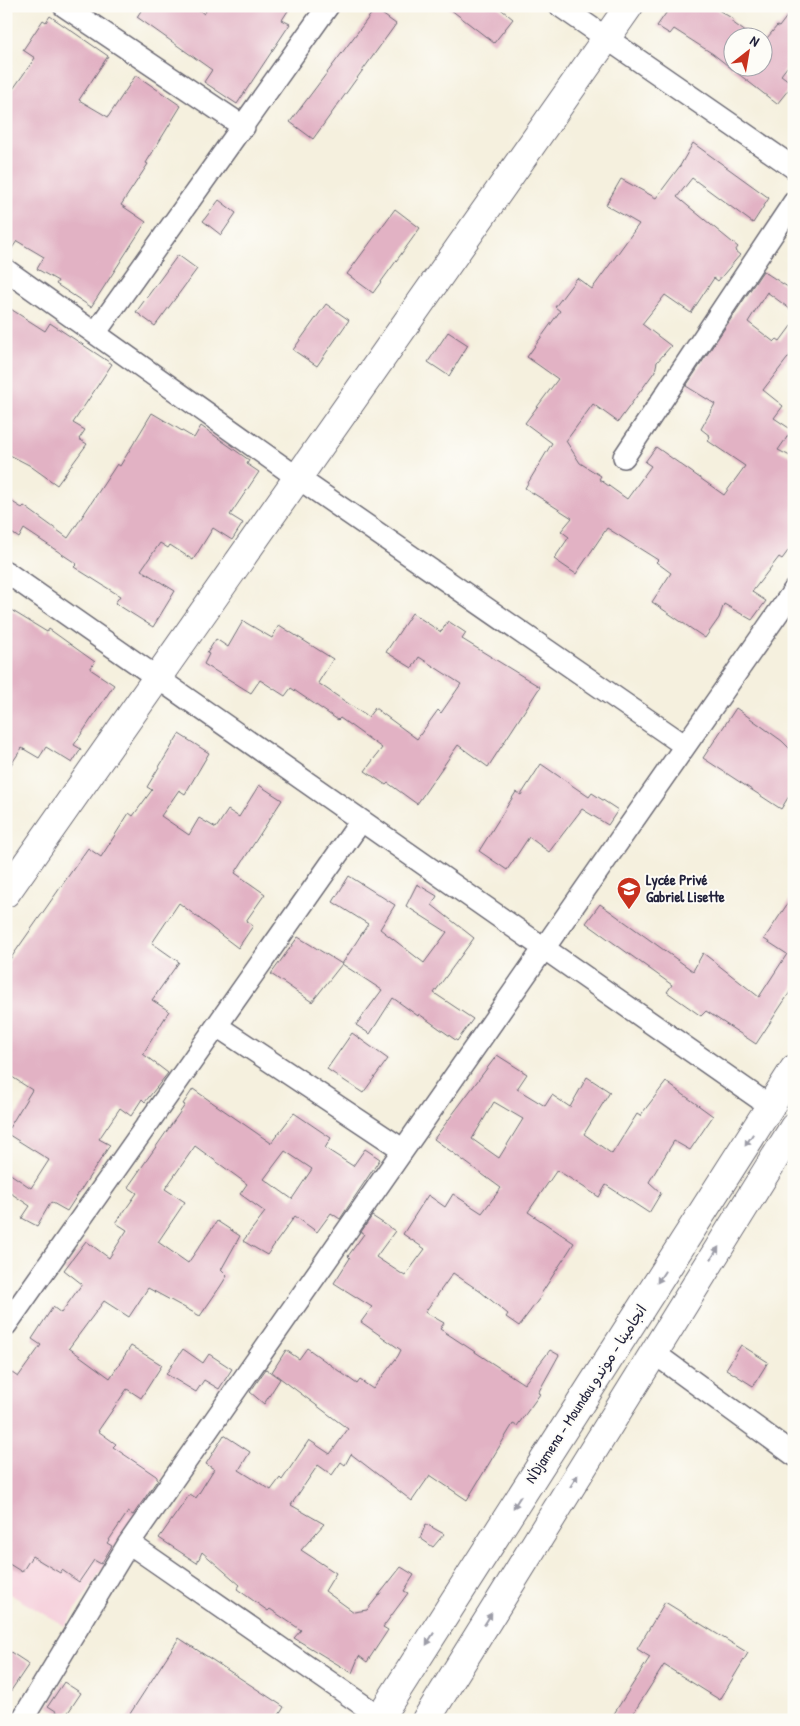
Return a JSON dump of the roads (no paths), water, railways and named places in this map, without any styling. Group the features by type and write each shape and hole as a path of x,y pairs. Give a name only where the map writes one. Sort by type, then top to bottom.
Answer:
{"main road":[{"path":"9,883 298,478 629,6"},
{"name":"N'Djamena - Moundou انجامينا - موندو","path":"379,1718 794,1069"},
{"path":"426,1720 793,1131"}],"street":[{"path":"64,6 244,127"},
{"path":"96,332 244,127 328,6"},
{"path":"560,6 794,168"},
{"path":"624,457 794,202"},
{"path":"6,270 96,332 298,478 684,745"},
{"path":"6,572 546,948 770,1107"},
{"path":"22,1720 129,1542 402,1149 546,948 684,745 794,590"},
{"path":"6,1325 361,821"},
{"path":"217,1026 402,1149"},
{"path":"654,1352 794,1455"},
{"path":"129,1542 379,1718"}],"place":[{"name":"Lycée Privé Gabriel Lisette","path":"629,910"}]}
